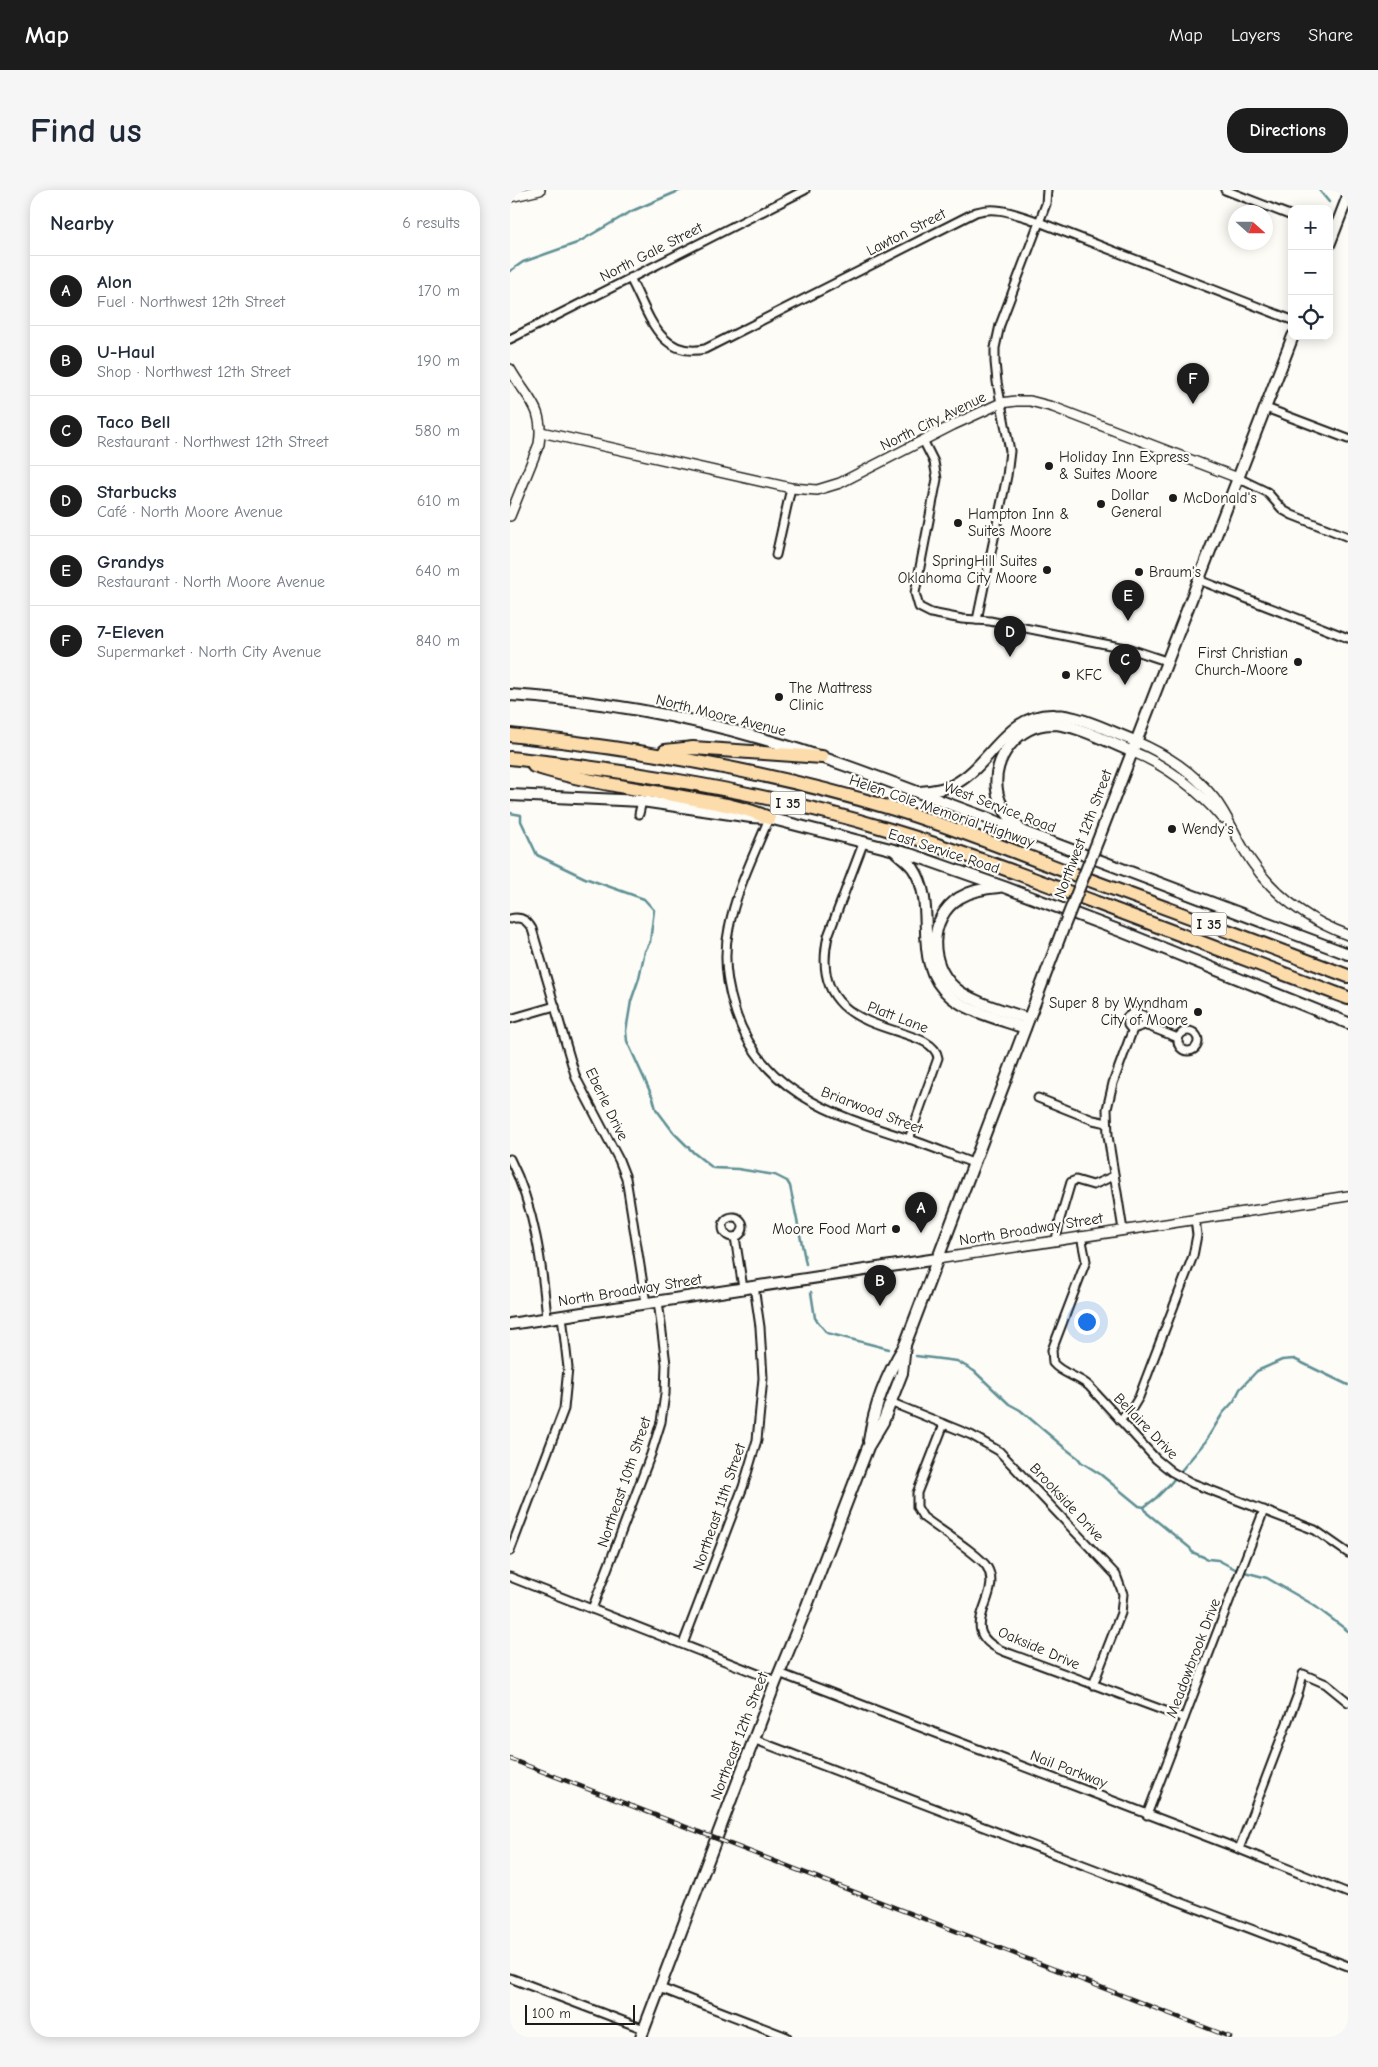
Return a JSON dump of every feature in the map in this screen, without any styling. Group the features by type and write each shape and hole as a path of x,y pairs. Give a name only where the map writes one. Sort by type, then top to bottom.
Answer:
{"highway":[{"name":"Helen Cole Memorial Highway","path":"510,735 652,753 763,775 895,809 981,839 1348,976"},
{"path":"652,753 693,748 822,757"},
{"path":"510,758 568,777 726,805 753,811 769,818"},
{"name":"I 35","path":"510,758 614,770 679,780 752,794 890,830 993,864 1348,998"}],"main road":[{"path":"1333,229 1348,196"},
{"name":"Northwest 12th Street","path":"905,1345 1133,746 1292,340"},
{"name":"North Moore Avenue","path":"510,695 575,701 656,714 745,734 822,757 918,792"},
{"path":"918,792 939,790 961,780 1014,728 1042,716 1052,714 1070,717 1133,746"},
{"path":"1023,832 1010,818 1001,803 996,782 998,767 1005,752 1025,732 1044,725 1064,726 1133,746"},
{"name":"West Service Road","path":"918,792 1348,954"},
{"name":"East Service Road","path":"510,795 642,801 751,818 769,818 891,848 1004,887 1123,932 1348,1022"},
{"path":"891,848 907,861 920,883 924,900 928,960 934,978 939,985 959,1002 1027,1024"},
{"path":"1004,887 975,890 955,902 942,916 939,924 935,938 936,953 941,971 960,992 1027,1024"},
{"name":"North Broadway Street","path":"510,1324 937,1259"},
{"name":"Northeast 12th Street","path":"868,1447 872,1418 890,1368 905,1345"},
{"name":"Northeast 12th Street","path":"643,2033 777,1677 806,1608 868,1447 883,1422 902,1373 905,1345"},
{"path":"879,1401 890,1402"}],"street":[{"path":"510,198 540,190"},
{"name":"North Gale Street","path":"510,339 805,190"},
{"path":"977,620 1008,463 1009,439 995,362 997,334 1040,223 1046,204 1047,190"},
{"path":"1225,190 1288,214"},
{"name":"Lawton Street","path":"630,278 654,326 662,337 673,346 694,351 705,348 976,212 998,210 1040,223 1288,318"},
{"path":"510,369 538,411 541,432 539,444 510,516"},
{"name":"North City Avenue","path":"541,432 791,488 824,489 1001,403 1016,400 1040,403 1238,478 1267,492 1283,510 1292,516 1348,537"},
{"path":"1266,408 1348,439"},
{"path":"923,440 934,462 938,479 915,593 916,603 919,606 931,613 990,622 1130,649 1166,661"},
{"path":"776,555 791,488"},
{"path":"1199,580 1348,638"},
{"path":"1133,746 1176,762 1214,798 1257,871 1282,898 1309,918 1348,935"},
{"path":"640,814 642,801"},
{"name":"Briarwood Street","path":"769,818 736,902 727,938 726,970 737,1017 745,1035 761,1060 778,1079 792,1091 824,1109 973,1163"},
{"name":"Platt Lane","path":"864,841 828,936 825,949 825,970 832,992 852,1013 926,1042 936,1049 938,1058 909,1139"},
{"name":"Eberle Drive","path":"510,919 520,918 527,922 532,929 576,1078 614,1149 626,1178 646,1303"},
{"path":"510,1020 555,1006"},
{"path":"1132,1030 1128,1025 1127,1017 1134,1012 1143,1015 1147,1026"},
{"path":"1123,1230 1107,1123 1107,1109 1112,1085 1132,1030 1140,1026 1147,1026 1178,1038"},
{"path":"1038,1098 1093,1120 1107,1123"},
{"path":"510,1159 520,1179 530,1208 547,1318"},
{"path":"1056,1240 1071,1182 1076,1180 1092,1185 1114,1176"},
{"name":"North Broadway Street","path":"937,1259 1348,1196"},
{"path":"1120,1420 1133,1407 1139,1397 1193,1256 1196,1243 1195,1219"},
{"name":"Bellaire Drive","path":"1081,1236 1086,1261 1052,1350 1051,1359 1058,1368 1080,1378 1156,1459 1172,1472 1187,1481 1315,1530 1347,1551"},
{"path":"735,1237 743,1288"},
{"name":"Northeast 11th Street","path":"683,1644 744,1487 757,1440 764,1378 760,1327 754,1286"},
{"name":"Northeast 10th Street","path":"592,1608 651,1454 661,1422 665,1394 666,1364 658,1301"},
{"path":"510,1551 564,1408 568,1368 562,1316"},
{"name":"Brookside Drive","path":"890,1402 982,1440 1005,1456 1116,1576 1122,1588 1122,1606 1093,1685"},
{"name":"Oakside Drive","path":"944,1424 917,1493 917,1507 923,1516 987,1566 991,1584 980,1617 982,1635 993,1647 1184,1718"},
{"name":"Meadowbrook Drive","path":"1147,1815 1264,1510"},
{"name":"Nail Parkway","path":"510,1578 683,1644 777,1677 1239,1849 1348,1893"},
{"path":"1239,1849 1298,1694 1303,1674 1326,1684 1348,1702"},
{"path":"753,1739 1348,1966"},
{"path":"510,1978 643,2033"},
{"path":"660,1988 787,2037"}],"waterway":[{"path":"510,271 523,262 577,243 632,211 681,190"},
{"path":"1319,190 1329,202"},
{"path":"510,813 521,815 521,821 537,855 585,878 644,899 654,910 650,942 645,951 639,978 631,1001 626,1031 627,1041 653,1098 656,1109 674,1133 694,1153 713,1168 738,1169 775,1175 787,1181 790,1186 806,1264"},
{"path":"811,1292 815,1318 827,1333 889,1349"},
{"path":"916,1356 957,1361 974,1371 1009,1404 1020,1410 1081,1462 1100,1474 1139,1506 1144,1507 1147,1513 1190,1548 1192,1552 1208,1559 1218,1560 1237,1570 1267,1578 1312,1604 1348,1631"},
{"path":"1144,1507 1170,1484 1205,1442 1223,1413 1234,1401 1240,1389 1257,1371 1282,1360 1294,1359 1348,1385"}],"railway":[{"path":"510,1759 1230,2037"}],"place":[{"name":"7-Eleven","path":"1193,404"},
{"name":"Holiday Inn Express & Suites Moore","path":"1049,466"},
{"name":"McDonald's","path":"1173,498"},
{"name":"Dollar General","path":"1101,504"},
{"name":"Hampton Inn & Suites Moore","path":"958,523"},
{"name":"SpringHill Suites Oklahoma City Moore","path":"1047,570"},
{"name":"Braum's","path":"1139,572"},
{"name":"Grandys","path":"1128,621"},
{"name":"Starbucks","path":"1010,657"},
{"name":"First Christian Church-Moore","path":"1298,662"},
{"name":"KFC","path":"1066,675"},
{"name":"Taco Bell","path":"1125,685"},
{"name":"The Mattress Clinic","path":"779,697"},
{"name":"Wendy's","path":"1172,829"},
{"name":"Super 8 by Wyndham City of Moore","path":"1198,1012"},
{"name":"Moore Food Mart","path":"896,1229"},
{"name":"Alon","path":"921,1233"},
{"name":"U-Haul","path":"880,1306"}]}
